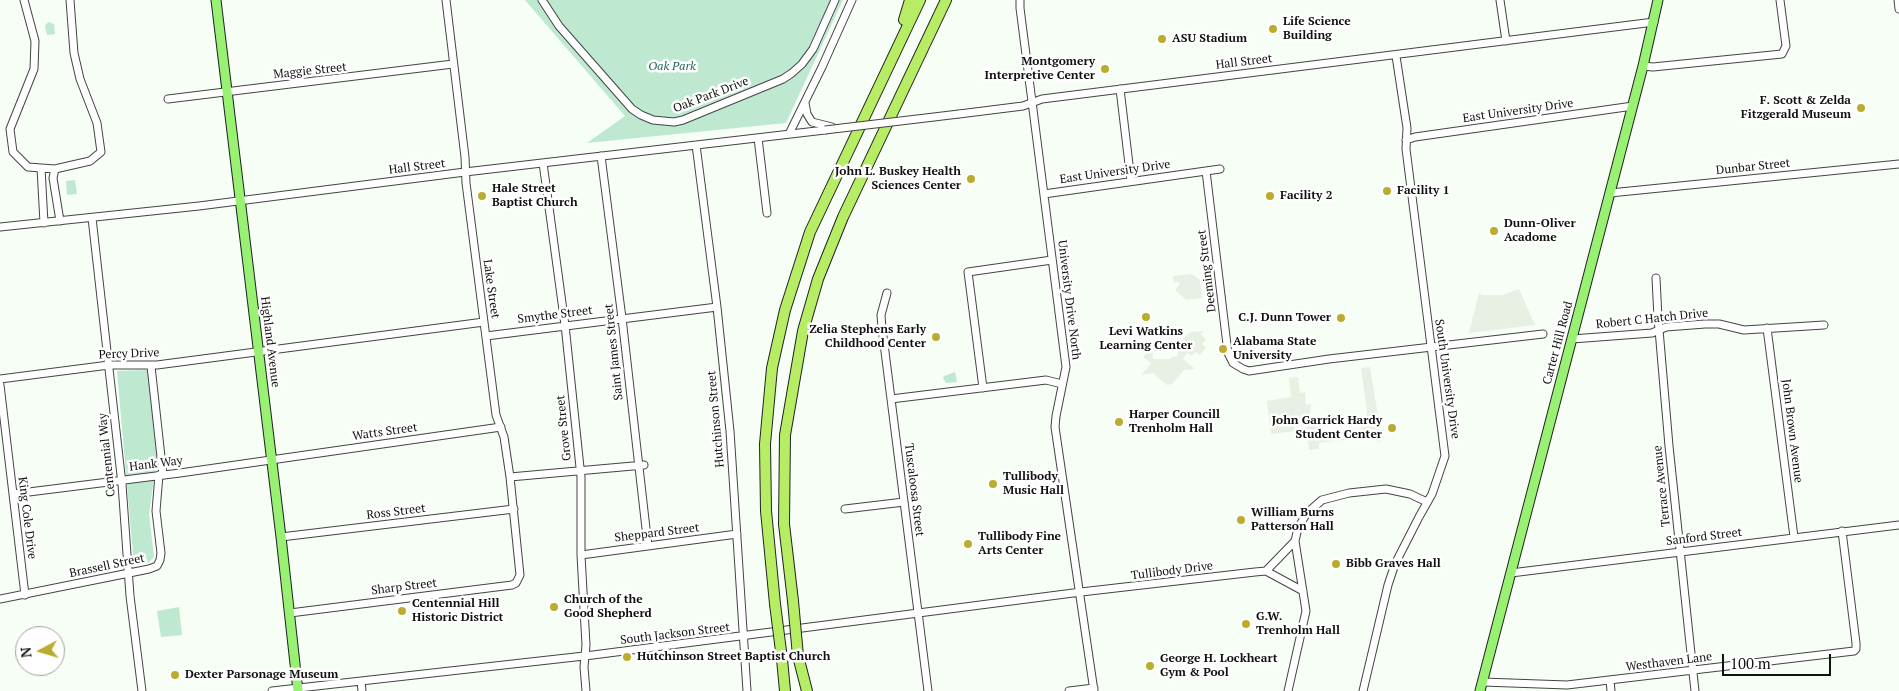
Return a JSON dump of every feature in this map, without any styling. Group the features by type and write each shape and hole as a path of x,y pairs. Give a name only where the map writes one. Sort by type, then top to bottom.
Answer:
{"highway":[{"path":"885,72 910,0"},
{"path":"785,691 766,511 765,444 772,368 785,310 810,232 920,0"},
{"path":"802,691 784,524 785,435 803,331 818,279 843,217 946,0"},
{"path":"798,656 807,691"}],"main road":[{"name":"Highland Avenue","path":"216,0 298,689"},
{"name":"Carter Hill Road","path":"1482,687 1643,66 1658,0"}],"street":[{"path":"24,0 35,40 34,69 10,129 13,152 28,167 56,169 90,161 101,152 97,123 80,79 74,53 70,0"},
{"name":"Lake Street","path":"446,0 465,172 496,415 504,437 510,477 520,565 519,579"},
{"name":"Oak Park Drive","path":"542,0 559,26 632,109 653,120 674,122 783,79 792,73 802,64 813,49 835,0"},
{"path":"789,134 852,0"},
{"name":"University Drive North","path":"1020,0 1066,367 1055,427 1094,689"},
{"path":"1500,0 1506,41"},
{"path":"1643,66 1653,67 1778,55 1784,51 1786,46 1780,0"},
{"path":"1898,0 1899,9"},
{"name":"Hall Street","path":"0,227 240,202 465,172 959,114 1023,106 1042,100 1120,89 1396,56 1654,22"},
{"name":"South University Drive","path":"1363,691 1390,578 1400,553 1435,486 1445,456 1406,140 1407,128 1396,56"},
{"name":"Maggie Street","path":"168,99 453,64"},
{"path":"1120,89 1131,181"},
{"name":"Hall Street","path":"805,101 807,114 812,122 838,128"},
{"name":"East University Drive","path":"1406,140 1632,106"},
{"path":"758,138 768,213"},
{"name":"Hutchinson Street","path":"696,145 717,307 730,431 747,691"},
{"name":"Saint James Street","path":"601,156 641,465 648,546"},
{"name":"Grove Street","path":"543,163 564,325 580,471 586,691"},
{"name":"Dunbar Street","path":"1610,193 1899,164"},
{"path":"42,168 44,223"},
{"path":"56,169 53,178 60,221"},
{"name":"East University Drive","path":"1044,194 1220,169"},
{"name":"Deeming Street","path":"1206,171 1228,353 1230,360 1237,366 1250,371 1430,346"},
{"name":"Centennial Way","path":"92,218 122,480 128,574 142,691"},
{"path":"983,388 968,272 1052,260"},
{"name":"Terrace Avenue","path":"1656,278 1679,552 1695,691"},
{"name":"Tuscaloosa Street","path":"887,293 881,321 928,691"},
{"name":"Smythe Street","path":"486,336 717,307"},
{"path":"259,352 484,322"},
{"name":"Robert C Hatch Drive","path":"1572,339 1652,333 1666,327 1716,324 1739,330 1824,325"},
{"name":"John Brown Avenue","path":"1767,328 1794,538"},
{"path":"1430,346 1543,334"},
{"name":"Percy Drive","path":"0,379 109,366 151,366 259,352"},
{"name":"Brassell Street","path":"0,599 128,574 157,566 161,552 156,511 161,475 151,366"},
{"path":"891,398 1046,380 1062,384"},
{"name":"King Cole Drive","path":"0,385 25,594"},
{"name":"Watts Street","path":"272,459 501,427"},
{"name":"Hank Way","path":"13,494 272,459"},
{"path":"510,477 641,465"},
{"path":"1288,691 1306,611 1295,542 1298,528 1307,513 1318,502 1329,497 1386,489 1410,494 1427,502"},
{"path":"845,509 904,502"},
{"name":"Ross Street","path":"281,537 514,509"},
{"name":"Sanford Street","path":"1511,573 1899,525"},
{"name":"Westhaven Lane","path":"1482,687 1567,685 1850,652 1856,649 1842,532"},
{"name":"Sheppard Street","path":"581,554 736,534"},
{"path":"1295,542 1266,571 1303,591"},
{"name":"Tullibody Drive","path":"1081,592 1266,571"},
{"name":"Sharp Street","path":"290,613 512,585 519,579"},
{"name":"South Jackson Street","path":"272,691 744,637 1081,592"},
{"path":"1610,680 1611,691"},
{"path":"361,681 362,691"},
{"path":"1069,691 1094,689"}],"green space":[{"name":"Oak Park","path":"525,0 843,0 786,123 587,143 625,116"},
{"path":"48,22 54,24 55,34 47,35 45,26"},
{"path":"75,180 77,194 67,195 66,181"},
{"path":"147,370 149,373 159,468 155,471 149,514 154,557 149,562 134,565 117,371"},
{"path":"955,372 957,382 946,383 943,378 944,376"},
{"path":"179,607 182,635 161,637 157,611"}],"shaded area":[{"path":"1192,274 1200,280 1202,298 1186,300 1175,290 1180,284 1176,281 1174,283 1173,276"},
{"path":"1519,289 1535,325 1469,333 1479,293 1482,295 1502,295"},
{"path":"1204,331 1201,335 1206,339 1202,344 1206,347 1200,355 1195,352 1192,356 1187,353 1183,359 1195,369 1184,370 1172,384 1167,385 1153,373 1141,375 1151,363 1143,357 1149,348 1152,349 1153,359 1171,359 1171,357 1178,356 1177,346 1190,332"},
{"path":"1370,367 1382,441 1377,442 1376,436 1319,443 1319,449 1309,450 1306,424 1294,426 1295,431 1271,434 1267,401 1291,397 1289,378 1298,377 1300,393 1305,392 1306,405 1311,404 1310,413 1313,423 1321,433 1360,429 1365,421 1367,411 1361,368"}],"place":[{"name":"Life Science Building","path":"1273,29"},
{"name":"ASU Stadium","path":"1162,39"},
{"name":"Montgomery Interpretive Center","path":"1105,69"},
{"name":"F. Scott & Zelda Fitzgerald Museum","path":"1861,108"},
{"name":"John L. Buskey Health Sciences Center","path":"971,179"},
{"name":"Facility 1","path":"1387,191"},
{"name":"Hale Street Baptist Church","path":"482,196"},
{"name":"Facility 2","path":"1270,196"},
{"name":"Dunn-Oliver Acadome","path":"1494,231"},
{"name":"Levi Watkins Learning Center","path":"1146,317"},
{"name":"C.J. Dunn Tower","path":"1341,318"},
{"name":"Zelia Stephens Early Childhood Center","path":"936,337"},
{"name":"Alabama State University","path":"1223,349"},
{"name":"Harper Councill Trenholm Hall","path":"1119,422"},
{"name":"John Garrick Hardy Student Center","path":"1392,428"},
{"name":"Tullibody Music Hall","path":"993,484"},
{"name":"William Burns Patterson Hall","path":"1241,520"},
{"name":"Tullibody Fine Arts Center","path":"968,544"},
{"name":"Bibb Graves Hall","path":"1336,564"},
{"name":"Church of the Good Shepherd","path":"554,607"},
{"name":"Centennial Hill Historic District","path":"402,611"},
{"name":"G.W. Trenholm Hall","path":"1246,624"},
{"name":"Hutchinson Street Baptist Church","path":"627,657"},
{"name":"George H. Lockheart Gym & Pool","path":"1150,666"},
{"name":"Dexter Parsonage Museum","path":"175,675"}]}
